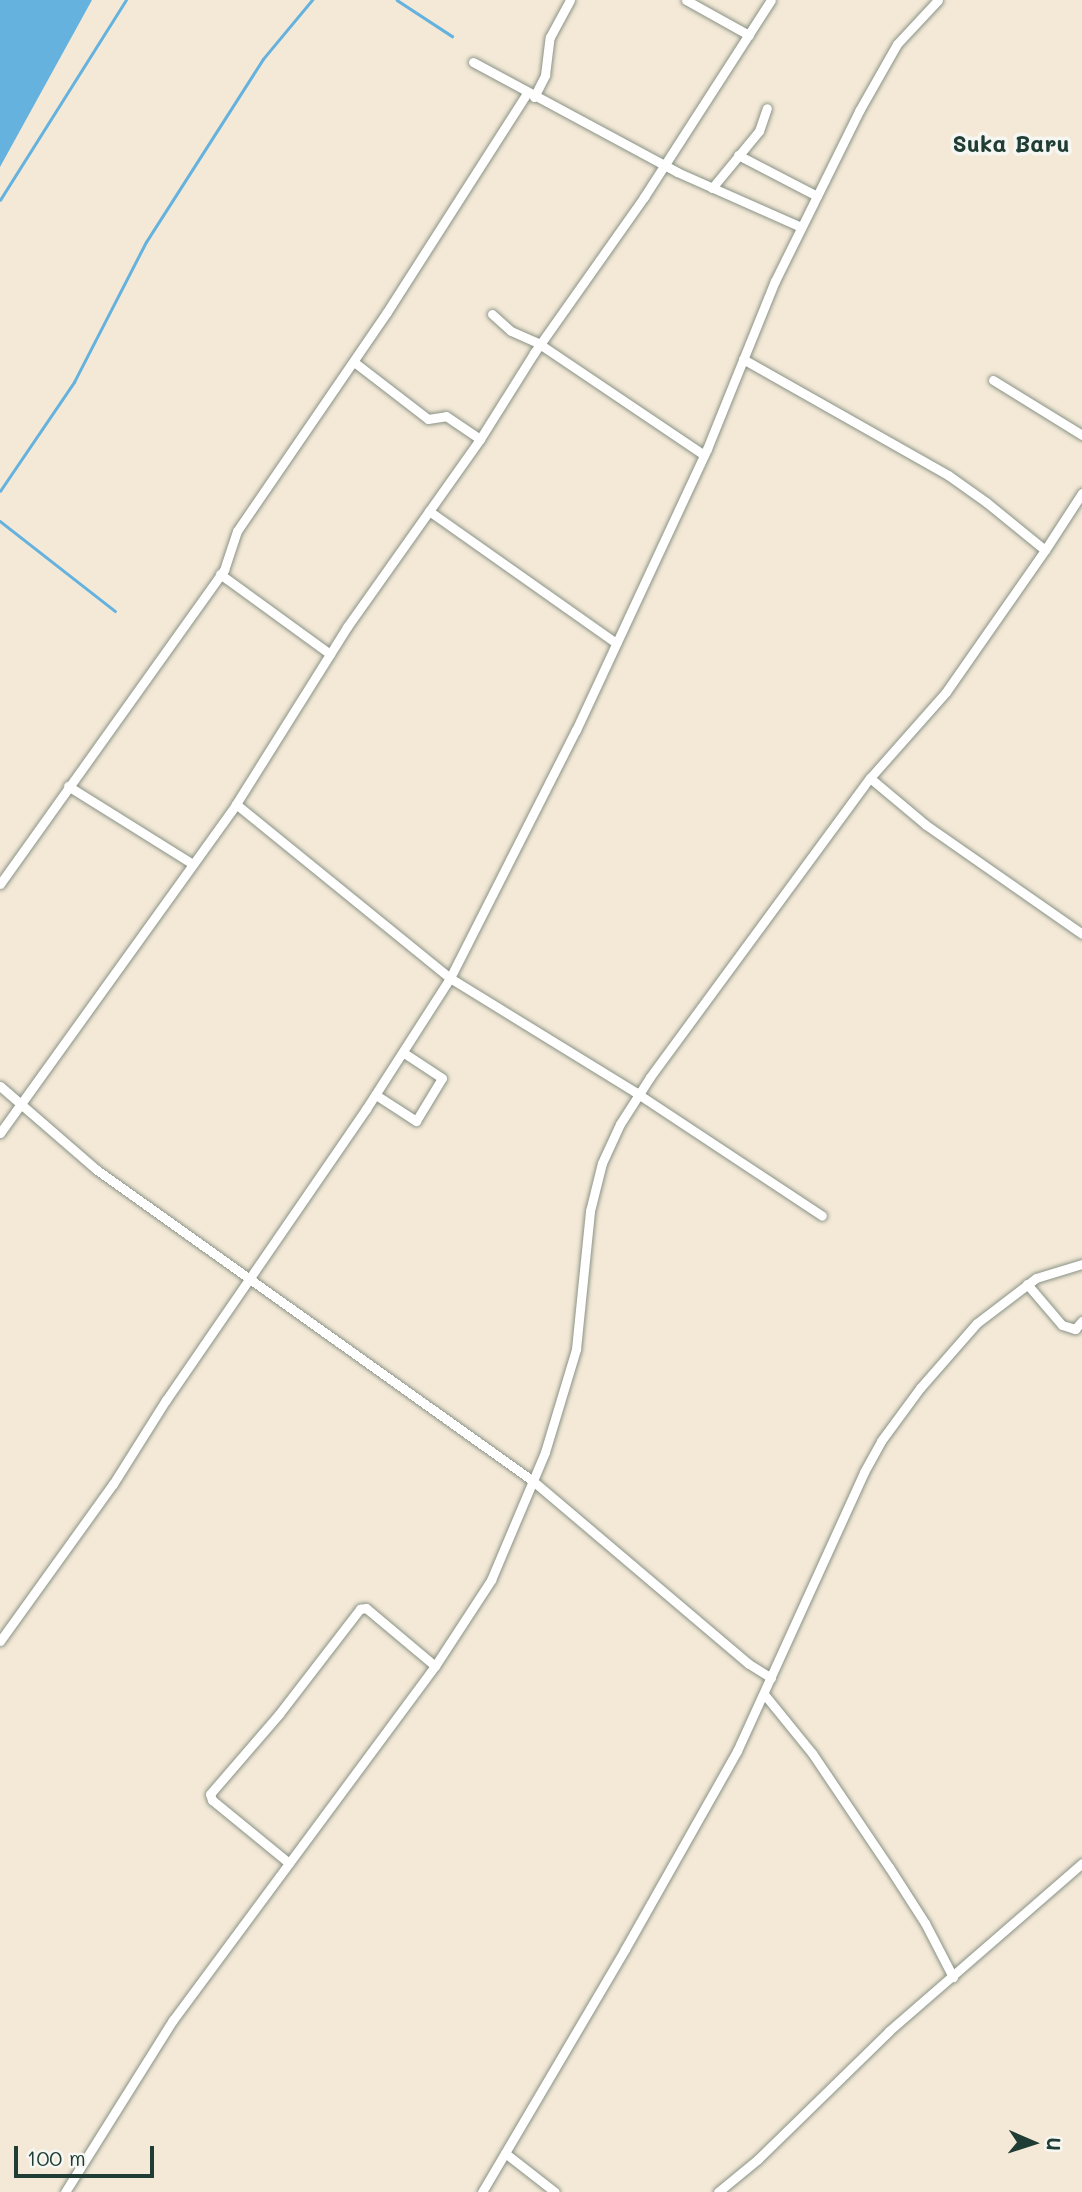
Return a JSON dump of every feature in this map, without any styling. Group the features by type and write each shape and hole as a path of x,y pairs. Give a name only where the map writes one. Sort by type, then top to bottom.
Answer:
{"street":[{"path":"0,884 228,563 237,531 354,362 547,71 551,37 570,0"},
{"path":"686,0 749,34"},
{"path":"0,1133 191,863 236,804 330,654 480,439 771,0"},
{"path":"0,1640 89,1519 166,1400 376,1095 450,978 565,753 704,455 775,281 891,52 916,20 938,0"},
{"path":"473,62 664,165 802,227"},
{"path":"712,188 764,123 766,108"},
{"path":"738,155 817,197"},
{"path":"492,314 511,331 540,345 704,455"},
{"path":"743,359 948,475 1045,550"},
{"path":"354,362 428,419 446,416 480,439"},
{"path":"993,380 1082,435"},
{"path":"65,2192 173,2020 435,1666 496,1571 554,1426 576,1349 586,1243 596,1184 620,1124 638,1093 870,778 954,682 1082,492"},
{"path":"429,511 615,643"},
{"path":"220,574 330,654"},
{"path":"870,778 926,825 1082,934"},
{"path":"68,786 191,863"},
{"path":"236,804 450,978 638,1093 822,1216"},
{"path":"376,1095 416,1121 442,1078 404,1052"},
{"path":"0,1086 97,1170 533,1481 749,1664 771,1678"},
{"path":"482,2192 625,1949 737,1751 859,1481 881,1441 965,1334 1027,1284 1054,1270 1082,1264"},
{"path":"1027,1284 1062,1325 1075,1329 1082,1321"},
{"path":"289,1863 212,1800 210,1794 279,1714 360,1609 366,1608 435,1666"},
{"path":"764,1694 812,1753 889,1867 925,1923 953,1977"},
{"path":"718,2192 758,2159 889,2031 1082,1863"},
{"path":"505,2152 555,2192"}],"water":[{"path":"0,0 92,0 0,167"}],"waterway":[{"path":"0,200 126,0"},
{"path":"0,491 74,382 146,242 263,59 312,0"},
{"path":"397,0 452,36"},
{"path":"0,521 115,611"}],"district":[{"name":"Suka Baru","path":"1011,143"}]}
